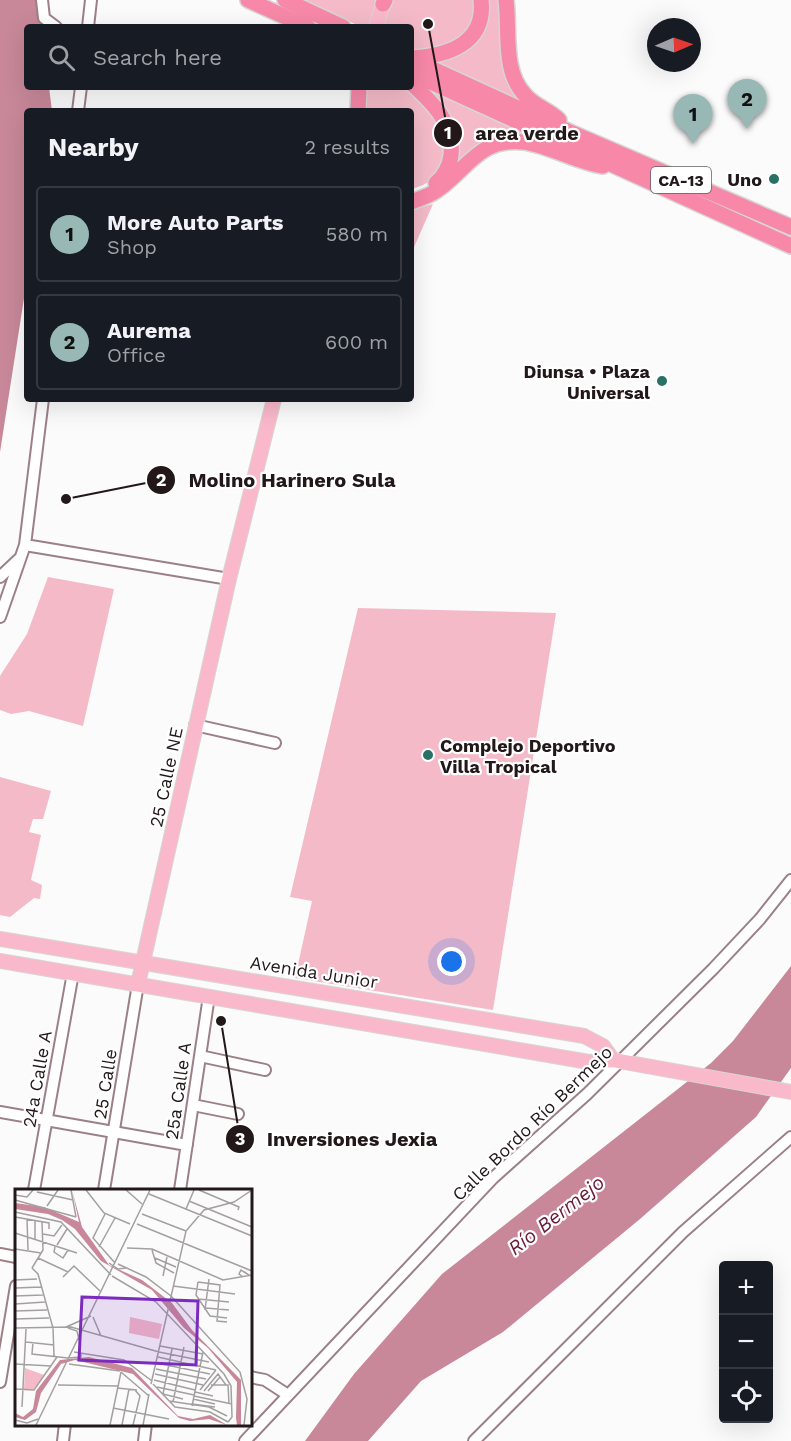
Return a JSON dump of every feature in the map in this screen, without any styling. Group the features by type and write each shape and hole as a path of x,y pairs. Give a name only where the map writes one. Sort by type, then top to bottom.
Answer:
{"highway":[{"path":"248,0 301,24"},
{"path":"285,0 337,24"},
{"path":"414,58 438,56 463,46 482,16 481,0"},
{"path":"506,0 509,59 515,81 525,97 554,115 572,133"},
{"name":"CA-13","path":"414,59 572,133 791,227"},
{"name":"CA-13","path":"414,74 791,246"},
{"path":"414,86 438,111 447,124 452,139 450,162 441,179 427,189 414,194"},
{"path":"358,108 359,90"},
{"path":"414,201 435,193 472,158 490,146 504,141 526,142 590,164 627,170"}],"main road":[{"path":"377,24 383,4"},
{"path":"353,108 358,90"},
{"name":"25 Calle NE","path":"138,984 195,725 273,402"},
{"name":"Avenida Junior","path":"0,939 584,1036 603,1046 620,1063"},
{"path":"0,962 589,1062 620,1063 791,1092"}],"street":[{"path":"42,0 45,22"},
{"path":"86,24 91,0"},
{"path":"71,90 78,108"},
{"path":"78,108 81,90"},
{"path":"0,617 23,550 43,402"},
{"path":"0,577 23,550"},
{"path":"23,550 229,579"},
{"path":"195,725 275,744"},
{"name":"Calle Bordo Río Bermejo","path":"245,1441 254,1426 288,1395 493,1178 620,1063 744,936 791,880"},
{"name":"24a Calle A","path":"34,1189 73,973"},
{"name":"25 Calle","path":"104,1189 138,984"},
{"name":"25a Calle A","path":"180,1189 209,996"},
{"path":"200,1056 266,1070"},
{"path":"193,1105 238,1114"},
{"path":"0,1112 187,1145"},
{"path":"474,1441 683,1232 791,1137"},
{"path":"0,1254 15,1257"},
{"path":"0,1382 15,1292"},
{"path":"252,1377 265,1380 288,1395"},
{"path":"63,1441 65,1426"},
{"path":"144,1441 146,1426"}],"shaded area":[{"path":"305,0 377,0 370,24 355,24"},
{"path":"391,0 476,0 471,24 461,38 447,48 437,51 414,51 414,24 384,24"},
{"path":"486,0 502,0 505,61 542,112 432,61 465,49"},
{"path":"419,86 582,157 502,137 451,174 456,137"},
{"path":"366,90 409,90 435,114 448,140 439,172 429,182 414,188 414,108 362,108"},
{"path":"433,204 414,247 414,209"},
{"path":"48,577 114,589 83,726 29,711 11,714 0,710 0,676 27,634"},
{"name":"Complejo Deportivo Villa Tropical","path":"358,608 556,613 493,1010 295,978 312,901 290,897"},
{"path":"0,777 51,791 43,819 33,819 29,832 41,835 31,880 42,885 40,899 34,898 10,917 0,915"}],"water":[{"path":"0,0 38,0 41,24 24,24 24,90 49,90 52,108 24,108 24,298 0,452"},
{"name":"Río Bermejo","path":"791,966 791,1068 756,1117 640,1219 503,1332 421,1381 368,1441 305,1441 354,1374 442,1274 711,1063 733,1041"}],"place":[{"name":"area verde","path":"428,24"},
{"name":"Aurema","path":"747,129"},
{"name":"More Auto Parts","path":"693,144"},
{"name":"Uno","path":"774,179"},
{"name":"Diunsa • Plaza Universal","path":"662,381"},
{"name":"Molino Harinero Sula","path":"66,499"},
{"name":"Complejo Deportivo Villa Tropical","path":"428,755"},
{"name":"Inversiones Jexia","path":"221,1021"}]}
